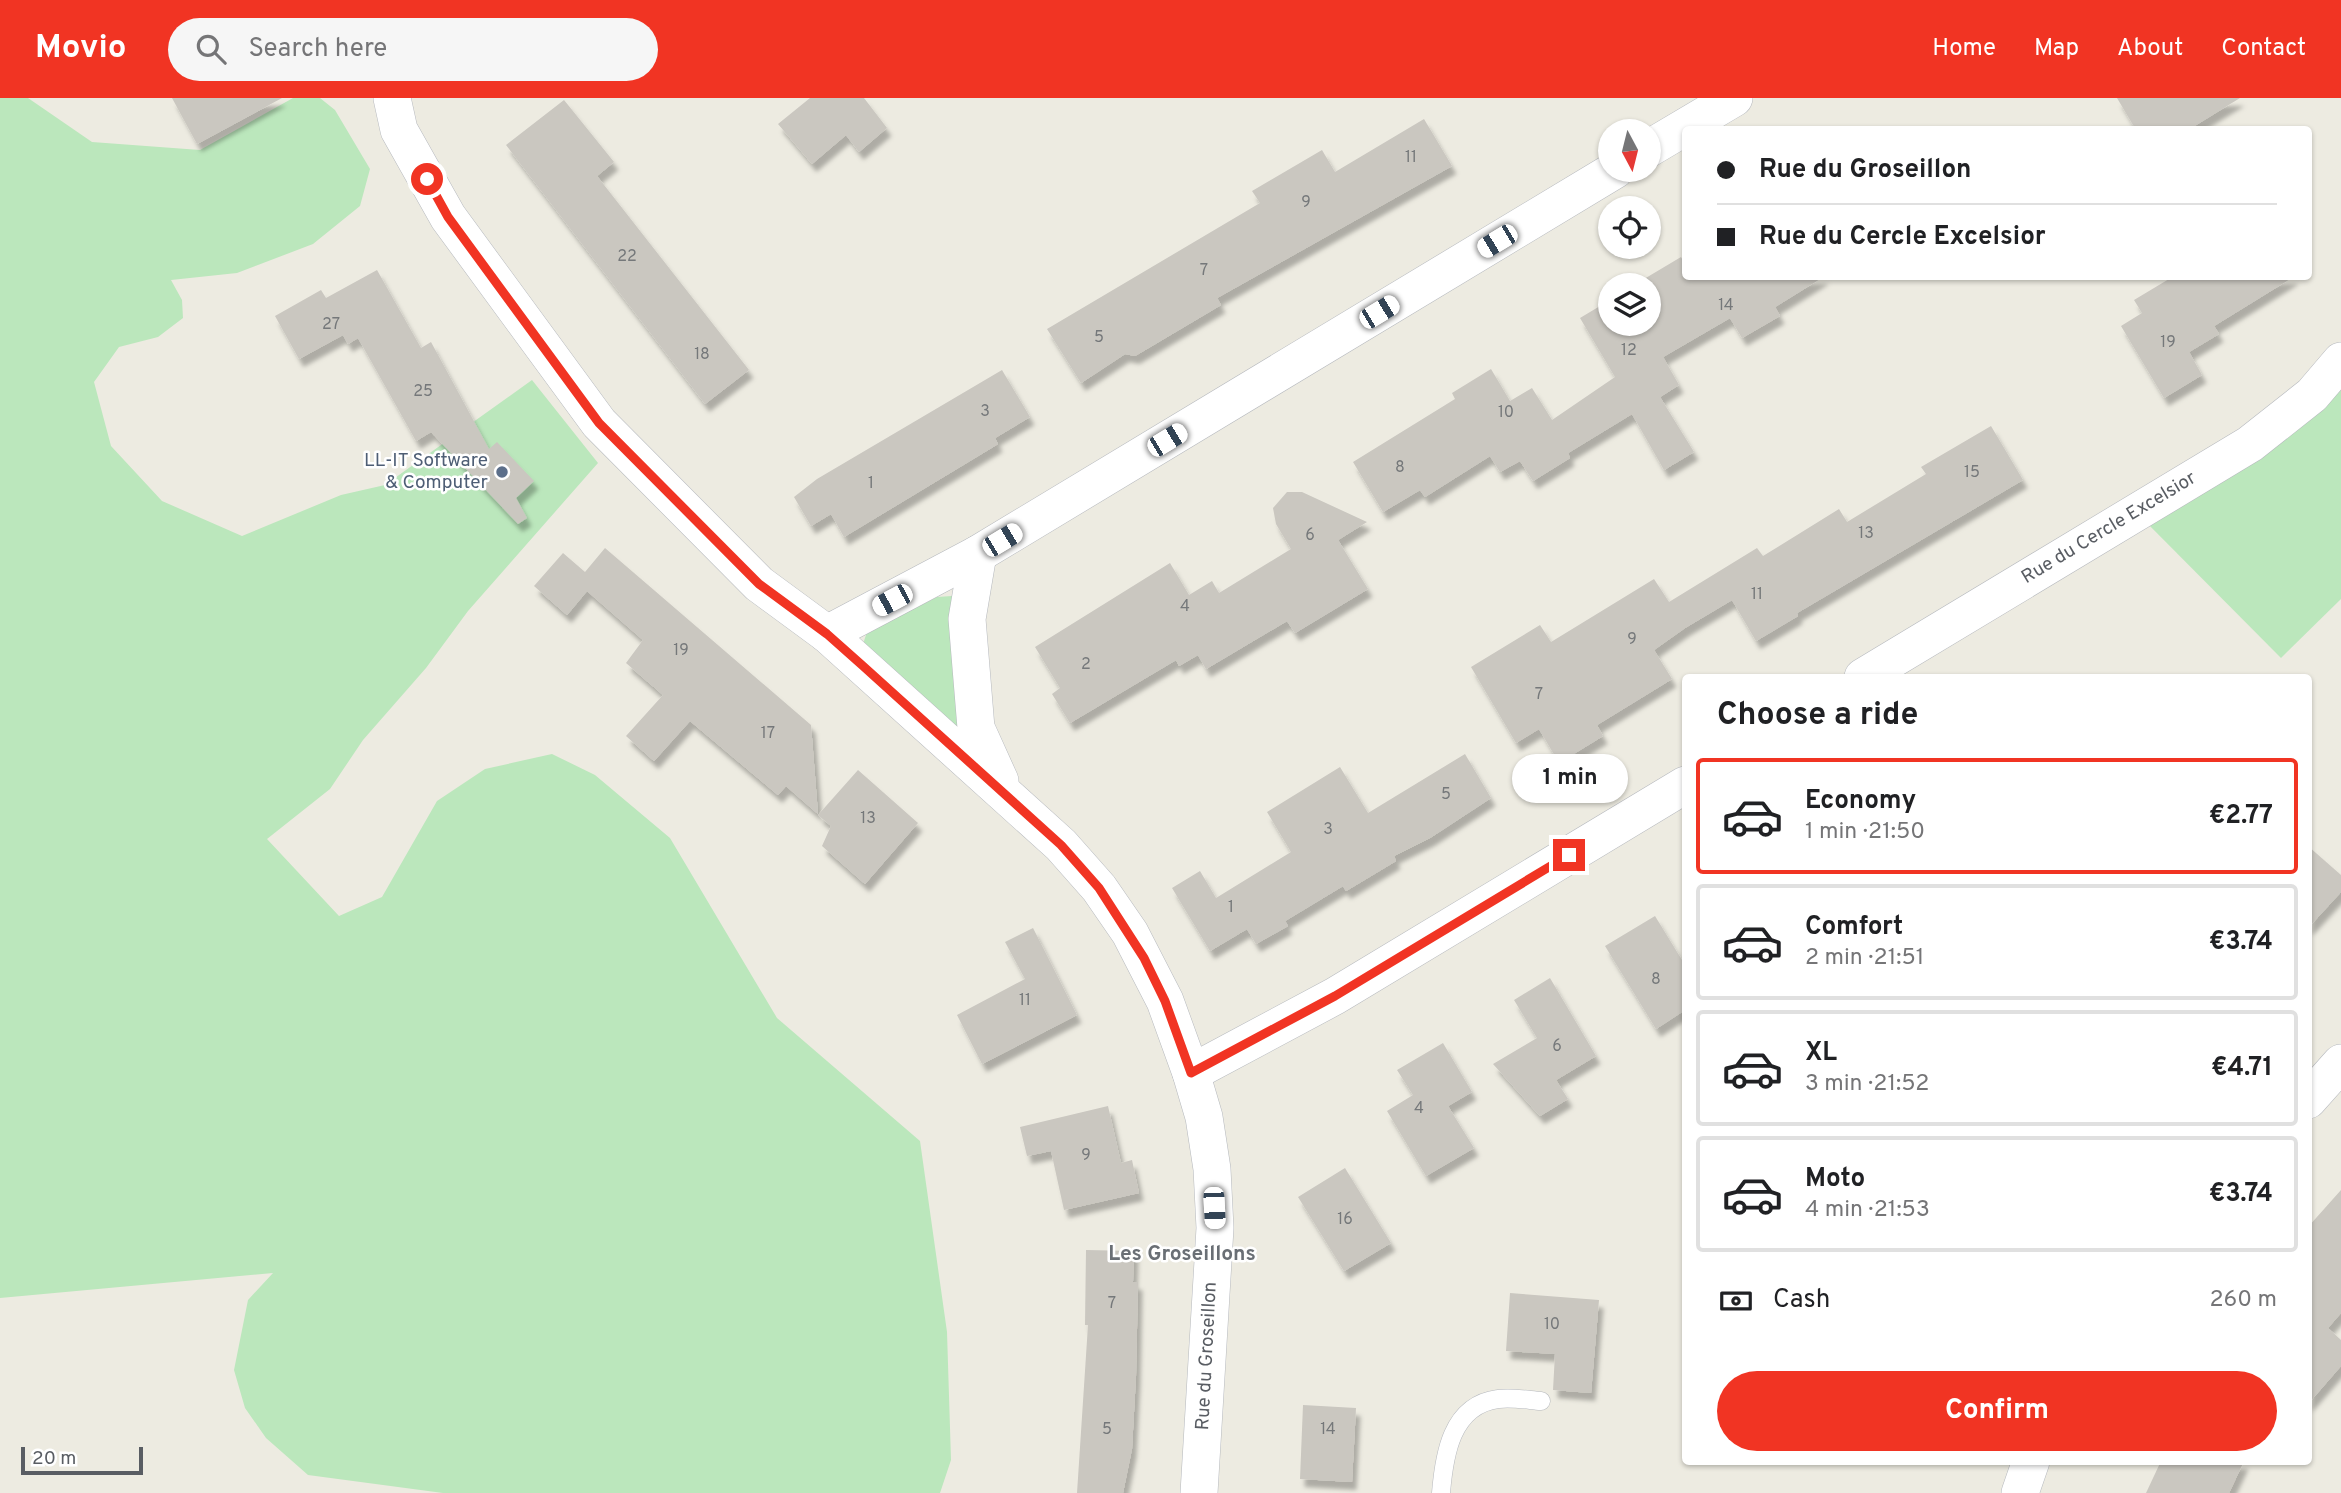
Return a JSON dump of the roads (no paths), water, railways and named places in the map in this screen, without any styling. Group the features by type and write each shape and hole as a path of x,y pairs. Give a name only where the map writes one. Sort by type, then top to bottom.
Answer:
{"street":[{"name":"Rue du Groseillon","path":"392,98 399,130 448,217 599,423 759,584 827,634 1061,845 1099,888 1130,933 1165,1001 1191,1073 1208,1143 1215,1228 1199,1493"},
{"path":"1687,126 1734,98"},
{"path":"1661,141 1682,129"},
{"path":"827,634 978,554 1598,180"},
{"name":"Rue du Cercle Excelsior","path":"1868,674 2250,444 2312,395 2341,361"},
{"path":"978,554 967,619 976,728 1006,794"},
{"path":"1191,1073 1335,996 1682,787"},
{"path":"2312,1096 2341,1063"},
{"path":"2020,1493 2030,1465"}],"lane":[{"path":"1441,1493 1443,1458 1448,1443 1458,1423 1475,1407 1497,1399 1541,1401"}],"place":[{"name":"LL-IT Software & Computer","path":"502,472"}],"district":[{"name":"Les Groseillons","path":"1182,1254"}]}
